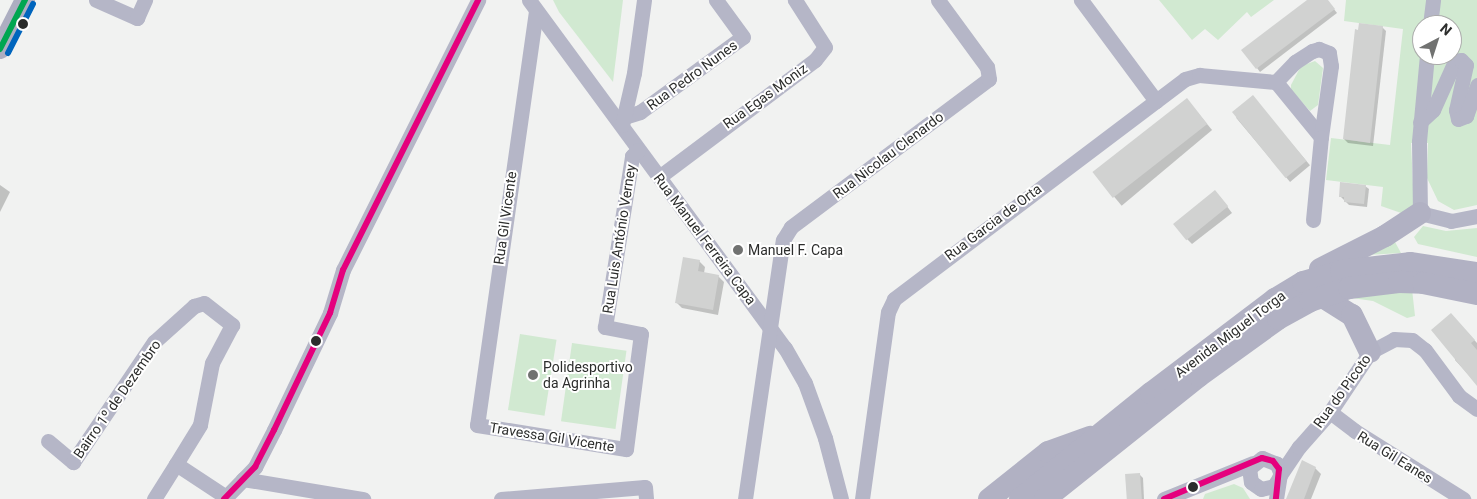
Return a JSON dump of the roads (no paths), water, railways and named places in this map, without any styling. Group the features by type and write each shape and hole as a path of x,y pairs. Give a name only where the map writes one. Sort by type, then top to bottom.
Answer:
{"highway":[{"path":"1413,218 1402,231 1404,244 1427,264"},
{"path":"1303,282 1413,218"},
{"name":"Avenida Miguel Torga","path":"1020,499 1274,299 1303,282 1366,267 1427,264 1477,273"},
{"name":"Avenida Miguel Torga","path":"1045,499 1261,331 1295,308 1321,296 1349,288 1399,282 1431,284 1477,294"},
{"path":"1321,296 1352,315 1370,352"},
{"path":"989,499 1048,452 1101,434"}],"main road":[{"path":"0,49 18,2"}],"street":[{"path":"96,0 136,18 145,0"},
{"path":"154,499 176,464 225,498 255,467 316,345 343,270 478,0"},
{"path":"623,123 644,0"},
{"name":"Rua Pedro Nunes","path":"623,123 744,37 716,0"},
{"name":"Rua Egas Moniz","path":"658,177 815,60 825,46 795,0"},
{"name":"Rua Nicolau Clenardo","path":"768,325 783,240 791,228 989,79 987,67 938,0"},
{"path":"1081,0 1156,101"},
{"path":"1431,15 1433,0"},
{"name":"Rua Manuel Ferreira Capa","path":"533,6 623,123 638,150 768,325 805,383 825,438 841,499"},
{"name":"Rua Gil Vicente","path":"477,425 533,6"},
{"path":"1313,220 1321,137 1331,66 1329,53 1319,49 1312,51 1295,62 1276,82 1321,137"},
{"path":"1420,122 1434,110 1455,61 1461,60 1466,65 1456,110 1458,119 1466,116 1477,85"},
{"path":"1426,65 1413,218 1451,221 1477,216"},
{"name":"Rua Garcia de Orta","path":"862,499 888,312 894,299 1185,79 1199,75 1276,82"},
{"name":"Rua Luis António Verney","path":"626,449 641,334 605,326 632,156 638,150"},
{"name":"Bairro 1º de Dezembro","path":"48,441 73,462 154,342 194,306 204,303 232,325 212,362 200,425 176,464"},
{"path":"746,499 768,325"},
{"name":"Rua do Picoto","path":"1257,488 1269,489 1280,477 1299,446 1330,412 1370,352 1394,338 1412,340 1425,350 1459,396 1477,409"},
{"name":"Rua Gil Eanes","path":"1330,412 1355,432 1463,499"},
{"name":"Travessa Gil Vicente","path":"477,425 626,449"},
{"name":"Rua do Picoto","path":"1164,499 1225,473 1299,446"},
{"path":"1269,458 1277,464 1280,477 1276,499"},
{"path":"1252,463 1257,488"},
{"path":"1225,473 1257,488"},
{"path":"243,479 363,499"},
{"path":"501,499 645,487 646,499"}],"place":[{"name":"Manuel F. Capa","path":"738,250"},
{"name":"Polidesportivo da Agrinha","path":"533,375"}]}
